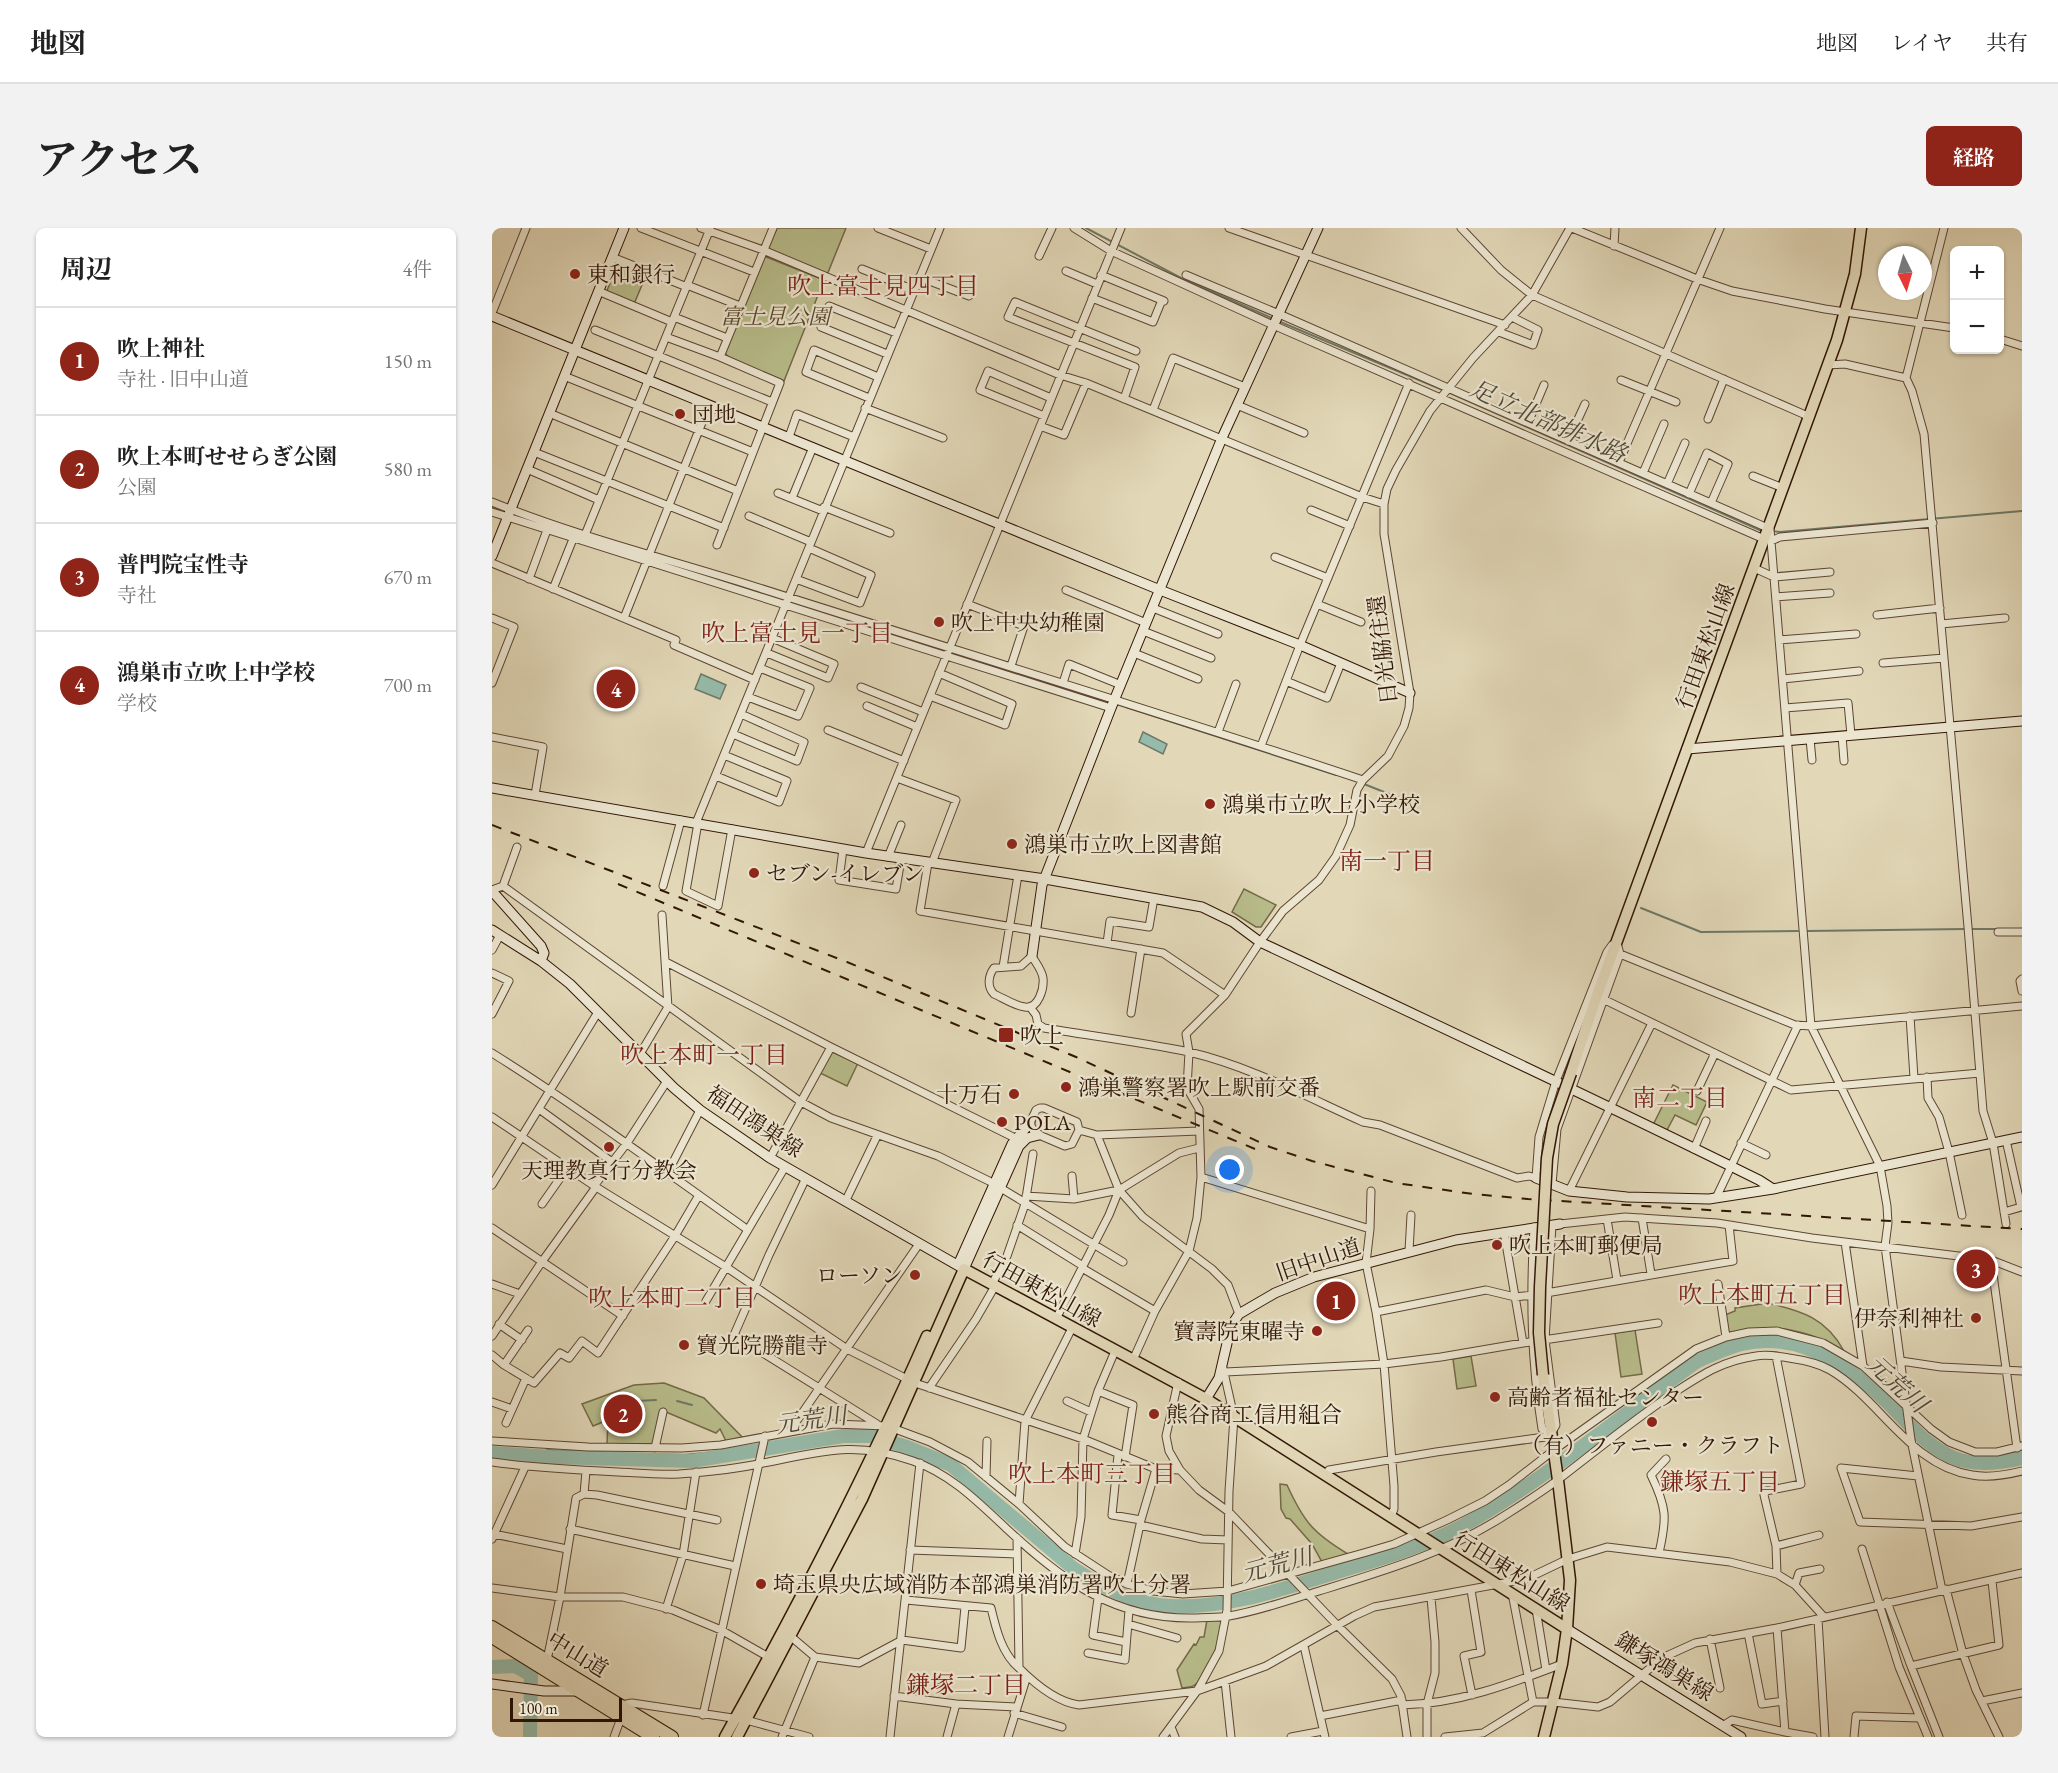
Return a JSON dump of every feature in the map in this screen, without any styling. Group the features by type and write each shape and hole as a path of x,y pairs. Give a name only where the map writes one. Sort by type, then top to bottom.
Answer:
{"highway":[{"name":"中山道","path":"492,1627 547,1660 653,1737"},
{"name":"中山道","path":"492,1637 576,1691 672,1737"}],"main road":[{"name":"行田東松山線","path":"1544,1737 1562,1664 1570,1602 1568,1559 1539,1333 1547,1158 1553,1124 1570,1073 1619,949 1687,749 1768,536 1828,365 1846,311 1855,274 1861,228"},
{"name":"行田東松山線","path":"725,1737 740,1719 773,1660 821,1561 879,1451 961,1267 1206,1399 1500,1584 1567,1629"},
{"name":"行田東松山線","path":"737,1737 740,1719"}],"street":[{"path":"526,228 492,315 1160,590 1300,645 1410,693"},
{"path":"492,556 624,228"},
{"path":"641,228 754,272"},
{"path":"701,228 763,250 1060,375 1086,383 1384,504"},
{"path":"720,357 773,228"},
{"path":"878,228 931,249"},
{"path":"732,829 718,906 686,891 697,823 939,228"},
{"path":"1039,256 1052,228"},
{"path":"1074,228 1111,250 1273,325 1768,536 1780,537 1933,523"},
{"path":"866,853 1121,228"},
{"path":"1229,228 1505,325"},
{"path":"1032,956 1021,966 994,968 991,972 990,991 1024,1007 1030,1007 1040,998 1043,976 1032,956 1045,879 1120,685 1222,438 1318,228"},
{"path":"1571,228 1732,291 1825,309 1950,327"},
{"name":"日光脇往還","path":"1133,1360 1155,1311 1189,1251 1197,1218 1201,1177 1199,1109 1187,1088 1189,1052 1186,1034 1225,995 1283,911 1319,880 1336,856 1350,825 1357,790 1363,780 1388,756 1404,726 1410,693 1384,534 1384,504 1388,489 1396,470 1430,411 1473,358 1532,295 1571,228"},
{"path":"1614,246 1615,228"},
{"path":"1619,462 1720,228"},
{"path":"1944,228 1906,378 1924,434 1983,1111 1993,1143 2006,1224"},
{"path":"585,535 710,230"},
{"path":"1465,230 1501,270 1532,295 1810,417"},
{"path":"612,257 740,306"},
{"path":"862,269 914,290"},
{"path":"1066,271 1098,284"},
{"path":"1092,298 1153,322 1164,301 1101,275"},
{"path":"1186,275 1711,503 1768,536"},
{"path":"920,277 969,296"},
{"path":"598,291 727,338"},
{"path":"1124,399 1135,368 1008,317 1015,302 1136,351"},
{"path":"888,354 821,327 830,306 896,333"},
{"path":"1499,332 1533,345 1538,330 1512,317"},
{"path":"595,330 772,402"},
{"path":"666,337 780,383 717,545"},
{"path":"2004,340 2022,346"},
{"path":"869,398 806,372 814,350 878,377"},
{"path":"1153,410 1173,358 1245,387"},
{"path":"1828,365 1845,364 1906,378"},
{"path":"1044,416 980,390 988,371 1051,398"},
{"path":"564,376 753,452"},
{"path":"1708,419 1724,379"},
{"path":"1621,380 1676,402"},
{"path":"1040,426 1064,435 1086,383"},
{"path":"1261,746 1300,645 1408,384"},
{"path":"1528,423 1544,385"},
{"path":"1568,441 1585,404"},
{"path":"624,618 709,405"},
{"path":"1237,405 1304,433"},
{"path":"865,408 943,438"},
{"path":"549,413 738,491"},
{"path":"789,437 797,414 854,437"},
{"path":"1643,473 1664,424"},
{"path":"1667,484 1685,443"},
{"path":"792,498 813,447"},
{"path":"534,452 724,528"},
{"path":"1689,494 1707,453 1728,464 1711,503"},
{"path":"527,469 599,500"},
{"path":"1753,476 1783,489"},
{"path":"778,493 890,533"},
{"path":"492,502 509,514 573,539 950,647 1063,683 1113,703"},
{"path":"1311,510 1350,526"},
{"path":"492,512 509,514 585,535 647,559"},
{"path":"749,516 871,575 860,603 796,579"},
{"path":"529,579 547,530"},
{"path":"1768,536 1776,597 1811,1026 1880,1166 1887,1206 1888,1223 1885,1246 1918,1476 1944,1590 1963,1654 1999,1737"},
{"path":"553,589 573,539"},
{"path":"1275,557 1328,578"},
{"path":"492,563 676,640 674,645 755,680"},
{"path":"1754,568 1774,577 1830,572"},
{"path":"1066,590 1211,658"},
{"path":"1776,597 1830,593"},
{"path":"787,601 946,656 1218,732 1363,780"},
{"path":"967,604 1024,627 1011,666"},
{"path":"1317,604 1361,622"},
{"path":"1153,608 1218,634"},
{"path":"1877,615 1940,608"},
{"path":"492,618 514,627 492,683"},
{"path":"1941,624 2005,618"},
{"path":"1779,640 1856,634"},
{"path":"766,653 828,678 834,664 772,638"},
{"path":"1134,653 1198,679"},
{"path":"1883,663 1944,658"},
{"path":"1286,681 1327,698 1341,663"},
{"path":"1063,683 1069,664 1120,685"},
{"path":"748,698 798,716 810,688 760,668"},
{"path":"1783,679 1859,671"},
{"path":"930,696 1005,725 1012,704 939,673"},
{"path":"1218,732 1236,684"},
{"path":"861,687 923,712"},
{"path":"1785,708 1848,703 1844,760"},
{"path":"867,706 917,727"},
{"path":"733,734 797,761 804,742 741,714"},
{"path":"1687,749 2022,721"},
{"path":"828,730 904,761"},
{"path":"492,737 543,747 535,795"},
{"path":"1810,739 1812,760"},
{"path":"716,776 779,802 787,781 724,755"},
{"path":"897,778 956,800 930,863 920,910 1163,953 1225,995"},
{"path":"492,788 888,857 1045,879 1202,907 1233,922 1260,942 1571,1088 1730,1165 1773,1189"},
{"path":"663,885 681,820"},
{"path":"888,857 901,825"},
{"path":"517,847 502,886 492,891 541,946 544,953 541,961"},
{"path":"843,849 839,880 896,889 902,859"},
{"path":"1003,967 1018,875"},
{"path":"502,886 801,1102 831,1118 938,1156 998,1186 1123,1262"},
{"path":"1107,944 1110,921 1149,927 1154,898"},
{"path":"640,1054 668,1007 662,915"},
{"path":"492,950 496,932"},
{"name":"福田鴻巣線","path":"496,932 541,961 570,984 667,1081 700,1110 770,1158 961,1267"},
{"path":"1998,932 2022,932"},
{"path":"1536,1178 1539,1137 1556,1081 1607,952 1612,945 1798,1025 1811,1026 2022,1006"},
{"path":"1131,1013 1141,949"},
{"path":"1552,1184 1557,1130 1605,1000 1619,949"},
{"path":"666,962 1015,1138"},
{"path":"492,973 509,981 492,1014"},
{"path":"2022,979 2020,981 2022,991"},
{"path":"1605,1000 1791,1090 1980,1072"},
{"path":"1030,1007 1036,1015 1038,1024 1044,1028 1189,1052 1222,1062 1265,1078 1363,1122 1380,1125 1517,1178 1528,1176 1569,1191 1627,1197 1716,1198 1773,1189 2022,1137"},
{"path":"492,1185 598,1012"},
{"path":"1910,1017 1914,1078"},
{"path":"1569,1191 1652,1023"},
{"path":"1716,1198 1798,1025"},
{"path":"770,1158 831,1047"},
{"path":"492,1053 551,1089 748,1230"},
{"path":"1697,1091 1715,1053"},
{"path":"1927,1077 1928,1098 1939,1117 1962,1215"},
{"path":"492,1336 627,1143 667,1081"},
{"path":"998,1186 1015,1138 1030,1123 1036,1110 1044,1108 1077,1122 1079,1130 1072,1144 1065,1146 1034,1132 1030,1123"},
{"path":"539,1109 612,1162"},
{"path":"668,1172 700,1110"},
{"path":"492,1117 595,1186 726,1267 847,1349 911,1382 1083,1439 1156,1469 1180,1470"},
{"path":"1694,1149 1706,1121"},
{"path":"1079,1130 1097,1135 1199,1131"},
{"path":"961,1267 998,1186 1022,1142 1039,1135"},
{"path":"1097,1135 1119,1190 1143,1218 1212,1269 1228,1285 1239,1314 1231,1326 1224,1369 1206,1399"},
{"path":"846,1200 877,1136"},
{"path":"2004,1212 2021,1208 2006,1140"},
{"path":"1741,1143 1766,1155"},
{"path":"1026,1196 1074,1199 1119,1190 1179,1153 1199,1148"},
{"path":"929,1388 976,1319 1007,1256 1025,1204 1033,1154"},
{"path":"542,1204 568,1167"},
{"path":"706,1301 785,1167"},
{"path":"1071,1176 1074,1199"},
{"path":"1201,1177 1370,1229"},
{"path":"806,1178 734,1335 888,1428 930,1442 968,1462 1075,1554 1108,1575 1127,1584 1153,1591 1183,1594 1227,1593 1420,1535 1485,1501 1509,1485 1696,1348 1726,1337 1749,1332 1777,1331 1823,1343 1863,1366 1949,1442 1975,1452 1996,1452 2020,1447 1991,1260"},
{"path":"1056,1319 1119,1190"},
{"path":"1371,1191 1366,1263 1384,1364 1394,1486 1394,1509 1391,1516"},
{"path":"492,1355 534,1383 560,1353 569,1359 582,1341 598,1353 699,1196"},
{"path":"1409,1251 1411,1215"},
{"path":"1642,1218 1651,1274"},
{"path":"1552,1435 1556,1425 1545,1340 1556,1224 1642,1218 1729,1225 1991,1260 2022,1272"},
{"path":"1607,1219 1617,1280"},
{"name":"旧中山道","path":"1239,1314 1275,1293 1314,1277 1456,1240 1556,1224"},
{"path":"1017,1225 1155,1311"},
{"path":"1376,1312 1486,1290 1515,1297 1530,1296 1733,1261 1729,1225"},
{"path":"1528,1342 1534,1227"},
{"path":"492,1228 623,1316"},
{"path":"1504,1232 1515,1297 1528,1342 1542,1430 1552,1435"},
{"path":"1845,1242 1863,1366"},
{"path":"789,1432 919,1244"},
{"path":"492,1284 520,1294"},
{"path":"1718,1284 1726,1337"},
{"path":"1224,1369 1384,1364 1658,1323"},
{"path":"499,1324 522,1340"},
{"path":"1019,1504 1025,1421 1072,1328"},
{"path":"504,1365 528,1330"},
{"path":"1075,1554 1081,1517 1083,1439 1098,1391 1115,1351"},
{"path":"492,1462 525,1467 674,1474 759,1464 817,1451 841,1449 879,1451 920,1463 941,1474 966,1491 1017,1538 1073,1582 1098,1598 1129,1610 1173,1618 1226,1614 1400,1566 1503,1517 1558,1479 1638,1417 1710,1368 1758,1355 1802,1360 1828,1369 1938,1463 1956,1471 1973,1475 2001,1475 2022,1471"},
{"path":"1776,1356 1802,1484 1766,1491 1764,1495 1776,1546 1777,1574"},
{"path":"1901,1361 1941,1367 2022,1371"},
{"path":"1163,1737 1197,1691 1218,1651 1226,1614 1234,1416 1224,1369"},
{"path":"506,1423 526,1378"},
{"path":"1178,1383 1166,1436 1169,1451 1180,1470 1199,1490 1229,1512 1392,1680 1402,1702 1407,1737"},
{"path":"1098,1391 1133,1405 1112,1515 1202,1539 1228,1540"},
{"path":"1067,1401 1091,1412"},
{"path":"492,1402 513,1409"},
{"path":"655,1448 663,1412"},
{"path":"492,1441 588,1447 655,1448 721,1445 833,1424 888,1428"},
{"path":"1325,1474 1329,1470 1552,1435"},
{"path":"703,1715 765,1436"},
{"path":"986,1477 987,1441"},
{"path":"1659,1553 1664,1528 1664,1506 1659,1489 1651,1475 1666,1459"},
{"path":"890,1737 920,1463"},
{"path":"525,1467 493,1537 567,1549"},
{"path":"1918,1476 1841,1468 1860,1522 1971,1526 2022,1517"},
{"path":"1127,1584 1140,1522 1156,1469"},
{"path":"584,1494 586,1471"},
{"path":"666,1609 684,1555 696,1472"},
{"path":"547,1660 576,1498 584,1494 597,1495 717,1520"},
{"path":"570,1529 735,1566"},
{"path":"1776,1546 1819,1535"},
{"path":"1017,1538 1019,1668"},
{"path":"906,1600 991,1608 995,1627 1009,1660 1050,1693 1068,1704 1079,1705 1197,1691 1266,1666 1374,1607 1526,1579 1568,1559 1606,1547 1730,1562 1777,1574 1795,1585 1821,1618 1825,1737"},
{"path":"910,1550 1017,1554"},
{"path":"1862,1550 1878,1604 1928,1737"},
{"path":"1795,1585 1798,1573 1820,1569"},
{"path":"1445,1737 1470,1736 1486,1731 1533,1702 1598,1707 1610,1702 1662,1658 1695,1643 1778,1628 2022,1573"},
{"path":"1911,1666 1999,1645 1992,1581"},
{"path":"492,1588 560,1597 623,1597 666,1609 721,1630 773,1660"},
{"path":"1471,1590 1481,1652 1464,1656 1472,1695"},
{"path":"1511,1592 1533,1702"},
{"path":"1098,1598 1093,1635 1126,1642"},
{"path":"1427,1737 1427,1704 1435,1672 1431,1598"},
{"path":"1887,1602 1939,1737"},
{"path":"787,1633 815,1657 859,1663 902,1640 961,1648 965,1607"},
{"path":"1536,1609 1546,1670"},
{"path":"1088,1653 1125,1660 1129,1610"},
{"path":"1128,1624 1176,1638"},
{"path":"1778,1628 1785,1732"},
{"name":"鎌塚鴻巣線","path":"1567,1629 1741,1737"},
{"path":"1748,1633 1762,1704 1783,1701"},
{"path":"1710,1639 1720,1688"},
{"path":"1291,1737 1324,1734 1304,1646"},
{"path":"783,1733 815,1657"},
{"path":"1320,1716 1402,1702 1427,1704 1472,1695 1562,1664"},
{"path":"1008,1737 1027,1676"},
{"path":"1225,1682 1232,1737"},
{"path":"492,1684 544,1691 576,1691"},
{"path":"1982,1701 2022,1693"},
{"path":"894,1696 1015,1710 1062,1727"},
{"path":"614,1737 621,1712 632,1703 740,1719 783,1733 809,1737"},
{"path":"947,1737 956,1704"},
{"path":"1854,1737 1856,1716 1919,1718"},
{"path":"1724,1725 1732,1720 1813,1737"},
{"path":"1171,1726 1175,1737"},
{"path":"1486,1731 1493,1737"}],"green space":[{"path":"777,228 846,228 827,275 770,252 769,245"},
{"name":"富士見公園","path":"764,256 824,280 784,381 730,359 725,353"},
{"path":"619,261 647,273 634,304 606,293"},
{"path":"1244,889 1276,905 1261,927 1256,927 1232,912"},
{"path":"832,1052 858,1063 847,1086 820,1073"},
{"path":"1673,1085 1707,1102 1696,1125 1675,1115 1666,1132 1653,1125"},
{"path":"1768,1303 1792,1309 1821,1323 1844,1351 1820,1339 1785,1329 1764,1328 1728,1333 1725,1315 1735,1311 1735,1308"},
{"path":"1635,1330 1642,1374 1621,1377 1615,1333"},
{"path":"1471,1356 1476,1386 1457,1389 1453,1359"},
{"path":"664,1383 704,1398 745,1440 727,1443 720,1429 716,1433 666,1412 653,1444 607,1444 608,1420 593,1426 582,1404 634,1385"},
{"path":"1280,1484 1287,1485 1311,1526 1326,1540 1348,1554 1322,1562 1312,1544 1290,1519 1286,1518 1281,1509"},
{"path":"1219,1619 1223,1622 1214,1655 1206,1672 1191,1687 1182,1688 1177,1670 1194,1644 1196,1645 1200,1637 1204,1637 1207,1620"}],"shaded area":[{"path":"701,674 726,685 720,699 695,689"},
{"path":"1143,732 1167,744 1163,754 1139,742"}],"waterway":[{"name":"足立北部排水路","path":"1086,228 1181,278 1272,318"},
{"name":"足立北部排水路","path":"1278,321 1450,393 1762,531"},
{"path":"492,507 499,509"},
{"name":"足立北部排水路","path":"1771,531 2022,511"},
{"path":"740,587 783,600"},
{"path":"791,603 944,650"},
{"path":"953,653 1078,692"},
{"path":"1126,707 1336,775"},
{"path":"1364,784 1399,798"},
{"path":"1641,908 1701,932 1798,931"},
{"path":"1807,931 1965,929"},
{"path":"1971,929 1998,929"},
{"name":"元荒川","path":"492,1453 692,1461 843,1436 872,1436 951,1465 1073,1568 1095,1582 1144,1602 1170,1606 1212,1604 1273,1592 1405,1551 1440,1537 1473,1520 1531,1483 1696,1362 1742,1344 1763,1341 1783,1342 1822,1354 1857,1376 1926,1441 1954,1458 1962,1461 1988,1463 2022,1458"},
{"path":"1818,1362 1821,1353"},
{"path":"636,1401 656,1400"},
{"path":"677,1401 692,1405"},
{"path":"547,1450 632,1454"},
{"path":"636,1454 684,1455 726,1451"},
{"path":"492,1667 515,1666 531,1675 530,1737"}],"railway":[{"path":"492,825 847,962 1076,1057 1270,1147 1312,1161 1396,1183 1473,1194 2022,1229"},
{"path":"618,884 1255,1149"}],"place":[{"name":"東和銀行","path":"575,274"},
{"name":"団地","path":"680,414"},
{"name":"吹上中央幼稚園","path":"939,622"},
{"name":"鴻巣市立吹上中学校","path":"616,689"},
{"name":"鴻巣市立吹上小学校","path":"1210,804"},
{"name":"鴻巣市立吹上図書館","path":"1012,844"},
{"name":"セブン-イレブン","path":"754,873"},
{"name":"吹上","path":"1006,1035"},
{"name":"鴻巣警察署吹上駅前交番","path":"1066,1087"},
{"name":"十万石","path":"1014,1094"},
{"name":"POLA","path":"1002,1122"},
{"name":"天理教真行分教会","path":"609,1147"},
{"name":"吹上本町郵便局","path":"1497,1245"},
{"name":"普門院宝性寺","path":"1976,1269"},
{"name":"ローソン","path":"915,1275"},
{"name":"吹上神社","path":"1336,1301"},
{"name":"伊奈利神社","path":"1976,1318"},
{"name":"寶壽院東曜寺","path":"1317,1331"},
{"name":"寶光院勝龍寺","path":"684,1345"},
{"name":"高齢者福祉センター","path":"1495,1397"},
{"name":"吹上本町せせらぎ公園","path":"623,1414"},
{"name":"熊谷商工信用組合","path":"1154,1414"},
{"name":"（有）ファニー・クラフト","path":"1652,1422"},
{"name":"埼玉県央広域消防本部鴻巣消防署吹上分署","path":"761,1584"}],"district":[{"name":"吹上富士見四丁目","path":"883,286"},
{"name":"吹上富士見一丁目","path":"797,633"},
{"name":"南一丁目","path":"1387,861"},
{"name":"吹上本町一丁目","path":"704,1055"},
{"name":"南二丁目","path":"1680,1098"},
{"name":"吹上本町五丁目","path":"1762,1295"},
{"name":"吹上本町二丁目","path":"672,1298"},
{"name":"吹上本町三丁目","path":"1092,1474"},
{"name":"鎌塚五丁目","path":"1720,1482"},
{"name":"鎌塚二丁目","path":"966,1685"}]}
